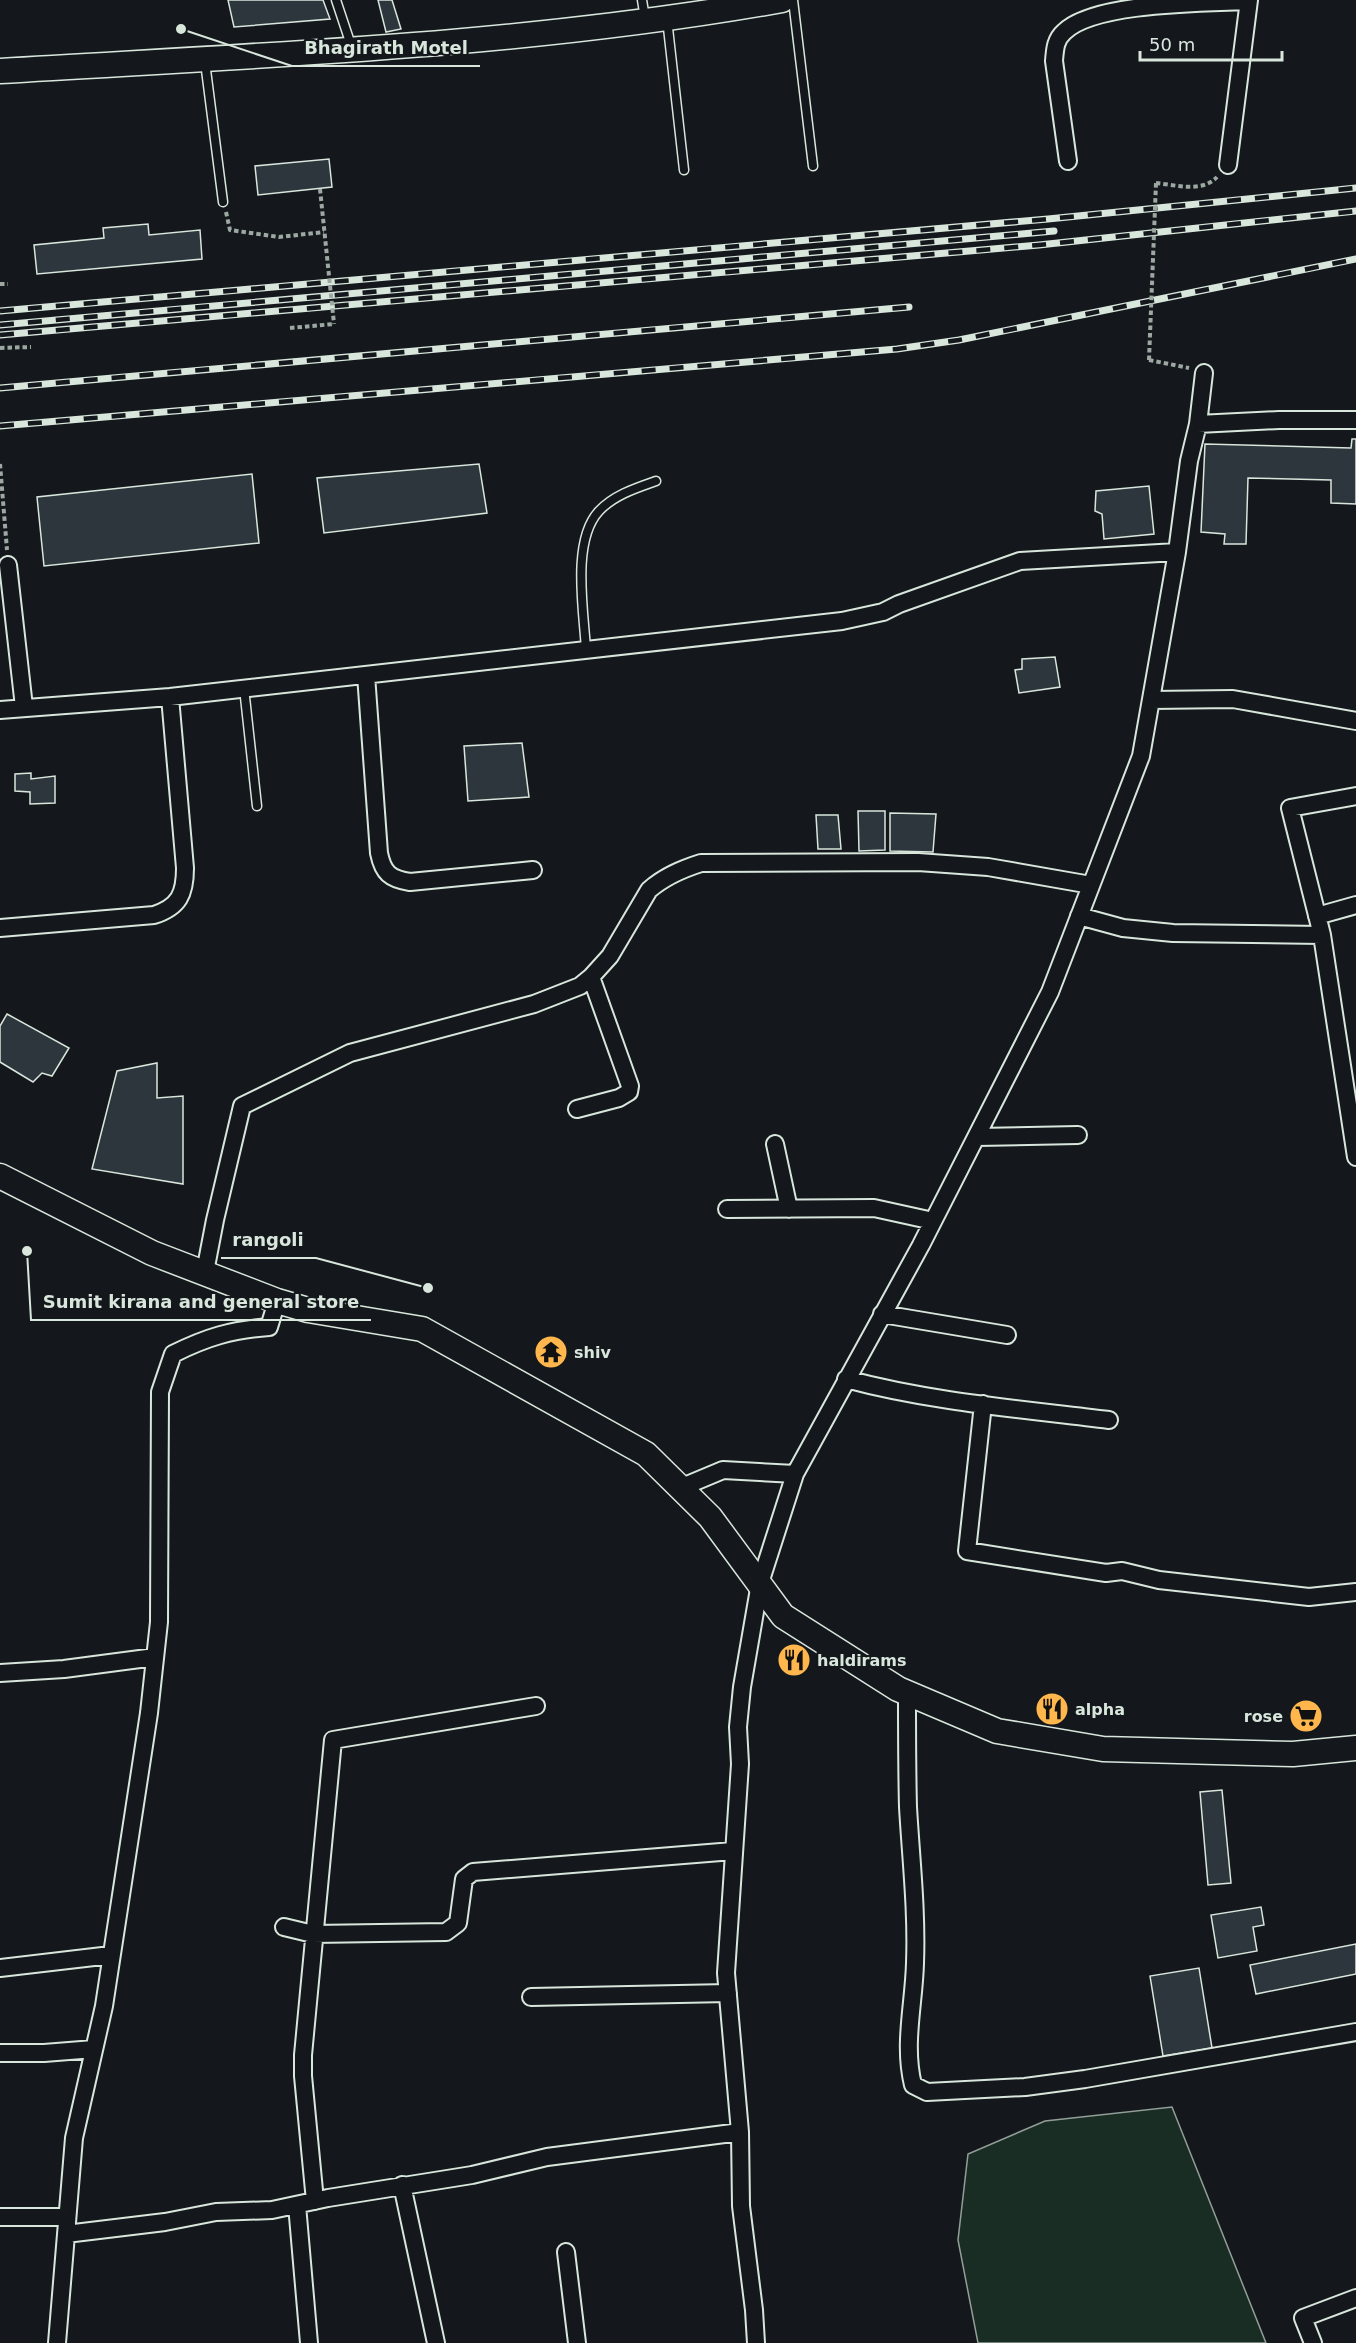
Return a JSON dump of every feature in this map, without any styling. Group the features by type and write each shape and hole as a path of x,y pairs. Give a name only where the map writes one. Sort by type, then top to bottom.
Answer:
{"main road":[{"path":"0,71 353,51 592,29 651,13 782,0"},
{"path":"0,1176 152,1253 277,1301 308,1310 422,1329 646,1454 710,1517 783,1616 907,1693 997,1731 1103,1749 1293,1754 1356,1748"}],"street":[{"path":"1068,161 1054,61 1055,45 1063,32 1074,24 1089,19 1141,7 1249,0 1228,165"},
{"path":"756,2343 741,2206 740,2132 726,1973 733,1851 738,1809 740,1764 738,1727 742,1687 760,1583 795,1474 933,1221 1050,992 1141,756 1177,552 1204,373"},
{"path":"1198,424 1279,420 1356,420"},
{"path":"0,710 170,697 842,621 883,612 899,604 1020,561 1177,552"},
{"path":"8,566 24,707"},
{"path":"366,675 379,853 382,866 387,874 397,880 410,882 533,870"},
{"path":"0,928 154,915 164,911 181,896 185,885 185,868 170,697"},
{"path":"1151,700 1233,699 1356,721"},
{"path":"1356,796 1290,808 1322,935 1356,1157"},
{"path":"205,1272 242,1106 350,1053 534,1004 579,986 591,977 610,956 649,890 679,870 701,863 918,862 988,867 1091,885"},
{"path":"1317,916 1356,905"},
{"path":"1079,916 1123,928 1173,933 1322,935"},
{"path":"576,1109 619,1098 629,1092 630,1086 591,977"},
{"path":"977,1137 1078,1135"},
{"path":"775,1144 789,1209"},
{"path":"727,1209 874,1208 933,1221"},
{"path":"57,2343 74,2138 104,2006 149,1713 159,1622 160,1392 173,1354 206,1338 244,1329 269,1327 277,1301"},
{"path":"882,1314 1007,1335"},
{"path":"846,1379 885,1390 1109,1420"},
{"path":"984,1404 967,1551 1106,1573 1122,1571 1159,1580 1298,1596 1310,1597 1356,1592"},
{"path":"680,1488 723,1470 795,1474"},
{"path":"0,1673 64,1669 155,1657"},
{"path":"907,1693 908,1809 915,1903 915,1965 909,2037 910,2071 913,2085 927,2092 1025,2087 1085,2079 1356,2032"},
{"path":"315,2201 303,2055 333,1740 536,1706"},
{"path":"284,1927 313,1934 446,1932 458,1923 464,1879 473,1872 733,1851"},
{"path":"0,1968 111,1955"},
{"path":"531,1997 728,1993"},
{"path":"0,2053 44,2053 94,2049"},
{"path":"66,2234 165,2222 216,2212 272,2210 472,2175 547,2157 740,2132"},
{"path":"402,2186 436,2343"},
{"path":"297,2205 309,2343"},
{"path":"0,2217 67,2217"},
{"path":"566,2252 577,2343"},
{"path":"1312,2343 1303,2318 1356,2298"}],"lane":[{"path":"336,0 353,51"},
{"path":"793,0 813,166"},
{"path":"651,13 684,170"},
{"path":"204,59 223,202"},
{"path":"586,650 582,575 584,545 589,527 599,511 616,498 656,481"},
{"path":"244,688 257,806"}],"path":[{"path":"1204,373 1149,360 1156,183 1199,187 1212,183 1228,165"},
{"path":"290,328 334,324 320,189"},
{"path":"223,202 230,230 279,237 324,232"},
{"path":"0,284 8,284"},
{"path":"0,348 31,347"},
{"path":"0,464 8,566"}],"green space":[{"path":"1172,2107 1266,2343 978,2343 958,2240 968,2154 1045,2121"}],"building":[{"path":"228,0 323,0 330,19 234,27"},
{"path":"378,0 392,0 401,29 386,32"},
{"path":"329,159 332,187 258,195 255,166"},
{"path":"148,224 149,235 200,230 202,259 37,274 34,245 104,238 103,228"},
{"path":"1352,439 1356,439 1356,504 1331,503 1331,480 1248,478 1246,544 1224,544 1225,534 1201,532 1205,444 1351,448"},
{"path":"479,464 487,513 324,533 317,478"},
{"path":"252,474 259,543 44,566 37,497"},
{"path":"1149,486 1154,534 1104,539 1102,514 1095,511 1096,491"},
{"path":"1055,657 1060,687 1019,693 1015,670 1022,669 1022,659"},
{"path":"522,743 529,797 468,801 464,746"},
{"path":"31,773 31,779 55,776 55,803 30,804 30,792 15,791 15,774"},
{"path":"858,811 885,811 885,850 859,851"},
{"path":"890,813 936,814 933,852 890,851"},
{"path":"816,815 838,815 841,849 818,849"},
{"path":"7,1014 69,1048 52,1076 42,1073 33,1082 0,1062 0,1026"},
{"path":"157,1063 157,1098 183,1096 183,1184 92,1169 117,1071"},
{"path":"1222,1790 1231,1883 1208,1885 1200,1792"},
{"path":"1261,1907 1264,1925 1253,1927 1257,1951 1218,1958 1211,1915"},
{"path":"1356,1944 1356,1974 1256,1994 1250,1965"},
{"path":"1199,1968 1212,2048 1163,2056 1150,1976"}],"railway":[{"path":"0,311 1048,219 1356,188"},
{"path":"0,335 1039,245 1356,211"},
{"path":"0,325 1054,231"},
{"path":"0,426 897,349 959,340 1356,259"},
{"path":"0,388 909,307"}],"place":[{"name":"Bhagirath Motel","path":"181,29"},
{"name":"Sumit kirana and general store","path":"27,1251"},
{"name":"rangoli","path":"428,1288"},
{"name":"shiv","path":"551,1352"},
{"name":"haldirams","path":"794,1660"},
{"name":"alpha","path":"1052,1709"},
{"name":"rose","path":"1306,1716"}]}
